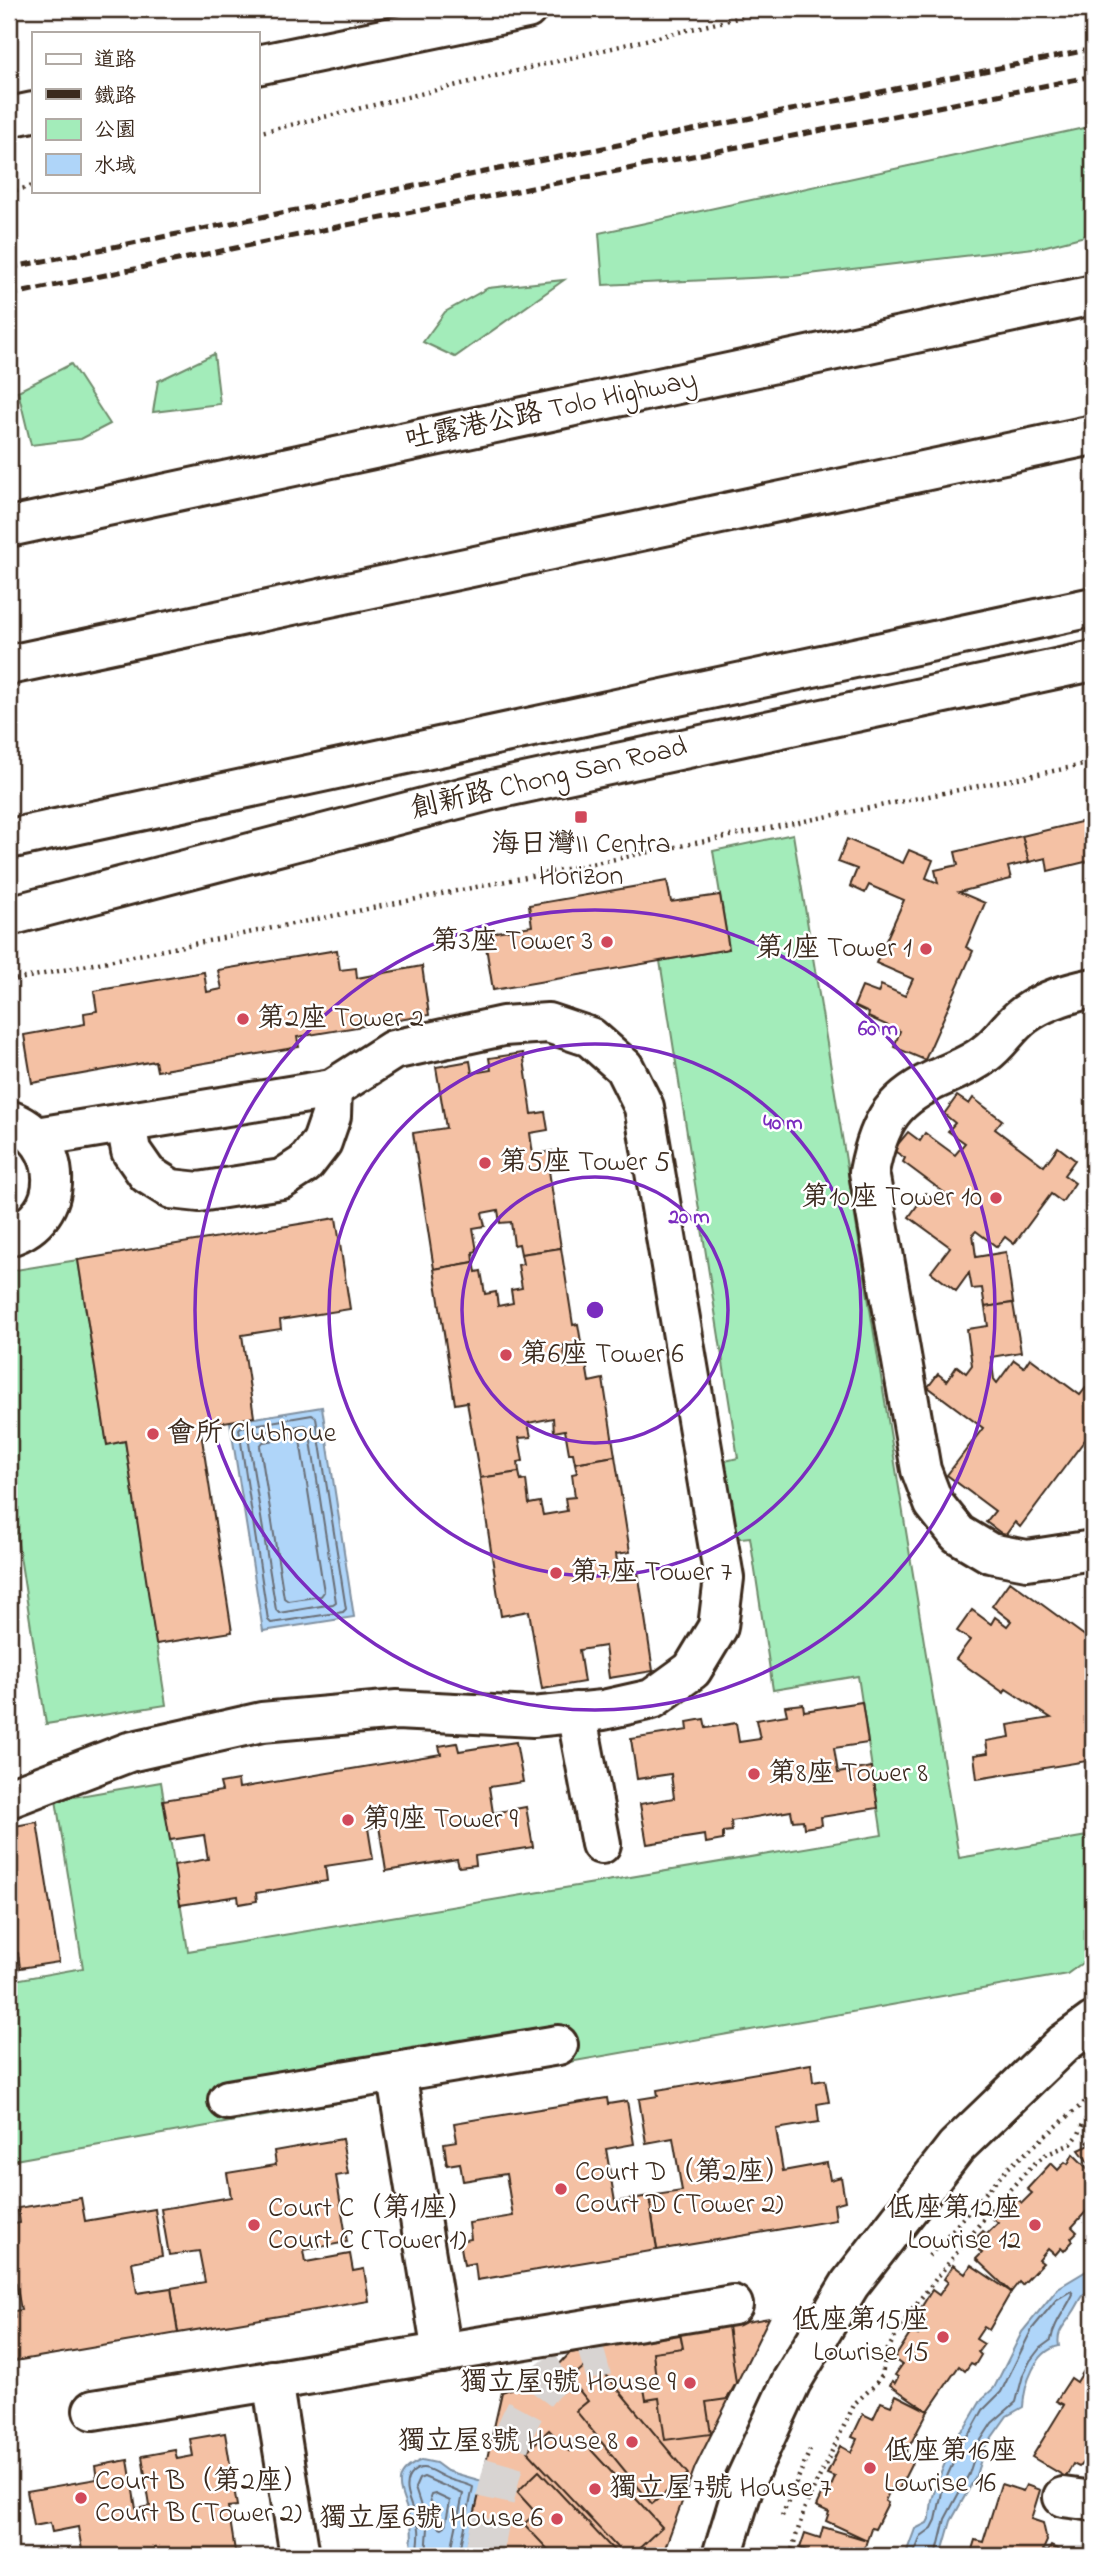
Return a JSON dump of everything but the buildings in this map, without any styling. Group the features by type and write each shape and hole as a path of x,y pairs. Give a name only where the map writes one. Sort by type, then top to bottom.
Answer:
{"main road":[{"path":"259,64 441,18 527,9"},
{"path":"9,117 32,112"},
{"name":"吐露港公路 Tolo Highway","path":"9,527 1093,295"},
{"path":"9,665 1093,435"},
{"name":"創新路 Chong San Road","path":"9,839 1093,607"},
{"name":"創新路 Chong San Road","path":"9,916 492,790 1093,661"},
{"path":"1093,988 1066,994 1044,1003 1023,1016 988,1052 966,1067 913,1090 890,1113 875,1141 869,1172 921,1470 934,1504 958,1534 990,1553 1027,1560 1093,1550"},
{"path":"9,1798 129,1752 262,1722 397,1710 533,1717 603,1710 652,1699 692,1670 718,1627 724,1578 643,1107 624,1067 590,1037 548,1023 503,1026 393,1050 332,1089 126,1123 23,1128"},
{"path":"126,1123 131,1151 147,1174 171,1189 199,1192 282,1179 305,1164 322,1142 331,1116 332,1089"},
{"path":"9,1236 33,1223 45,1208 51,1190 52,1171 47,1153 23,1128"},
{"path":"576,1712 601,1844"},
{"path":"722,2556 745,2481 790,2382 850,2284 956,2147 1063,2045 1093,2022"},
{"path":"228,2100 558,2045"},
{"path":"396,2072 442,2353"},
{"path":"93,2410 733,2305"},
{"path":"272,2380 300,2556"}],"path":[{"path":"259,133 775,9"},
{"path":"9,192 32,186"},
{"path":"9,981 1093,763"},
{"path":"928,2258 1008,2168 1093,2095"},
{"path":"790,2556 805,2507 855,2403 867,2394 882,2375 886,2353 913,2308 993,2207 1045,2155 1071,2144 1084,2121 1093,2114"},
{"path":"781,2519 812,2444"},
{"path":"773,2519 783,2495"}],"green space":[{"path":"1093,126 1093,234 1042,247 792,276 603,285 599,233"},
{"path":"564,280 455,357 423,342 445,312 488,288"},
{"path":"214,354 220,404 153,412 158,381"},
{"path":"71,364 110,424 81,439 31,445 18,391"},
{"path":"793,834 959,1858 1093,1835 1093,1955 1067,1974 9,2161 9,1981 83,1968 56,1800 161,1782 188,1951 882,1835 858,1676 773,1690 750,1537 732,1539 721,1462 738,1458 660,961 729,949 713,851"},
{"path":"78,1260 107,1444 125,1441 166,1705 46,1724 9,1485 9,1271"}],"water":[{"path":"322,1407 354,1617 263,1631 230,1422"},
{"path":"1093,2267 1093,2287 1083,2296 1062,2328 1059,2346 1043,2355 1032,2370 1023,2407 1007,2416 985,2447 975,2478 951,2521 941,2556 905,2556 915,2529 927,2523 930,2517 938,2480 956,2436 966,2426 982,2399 994,2388 1022,2332 1058,2288"},
{"path":"422,2460 436,2463 447,2471 482,2481 465,2556 410,2556 412,2528 400,2484 404,2471"}],"tunnel":[{"path":"483,2556 511,2442 530,2401 543,2385 557,2374 606,2356"}],"railway":[{"path":"9,268 1093,49"},
{"path":"9,295 1093,76"}],"place":[{"name":"海日灣II Centra Horizon","path":"581,817"},
{"name":"第3座 Tower 3","path":"607,942"},
{"name":"第1座 Tower 1","path":"926,949"},
{"name":"第2座 Tower 2","path":"243,1019"},
{"name":"第5座 Tower 5","path":"485,1163"},
{"name":"第10座 Tower 10","path":"996,1198"},
{"name":"第6座 Tower 6","path":"506,1355"},
{"name":"會所 Clubhoue","path":"153,1434"},
{"name":"第7座 Tower 7","path":"556,1573"},
{"name":"第8座 Tower 8","path":"754,1774"},
{"name":"第9座 Tower 9","path":"348,1820"},
{"name":"Court D（第2座） Court D (Tower 2)","path":"561,2189"},
{"name":"Court C（第1座） Court C (Tower 1)","path":"254,2225"},
{"name":"低座第12座 Lowrise 12","path":"1035,2225"},
{"name":"低座第15座 Lowrise 15","path":"943,2337"},
{"name":"獨立屋9號 House 9","path":"690,2383"},
{"name":"獨立屋8號 House 8","path":"632,2442"},
{"name":"低座第16座 Lowrise 16","path":"870,2468"},
{"name":"獨立屋7號 House 7","path":"595,2489"},
{"name":"Court B（第2座） Court B (Tower 2)","path":"81,2498"},
{"name":"獨立屋6號 House 6","path":"557,2519"}]}
